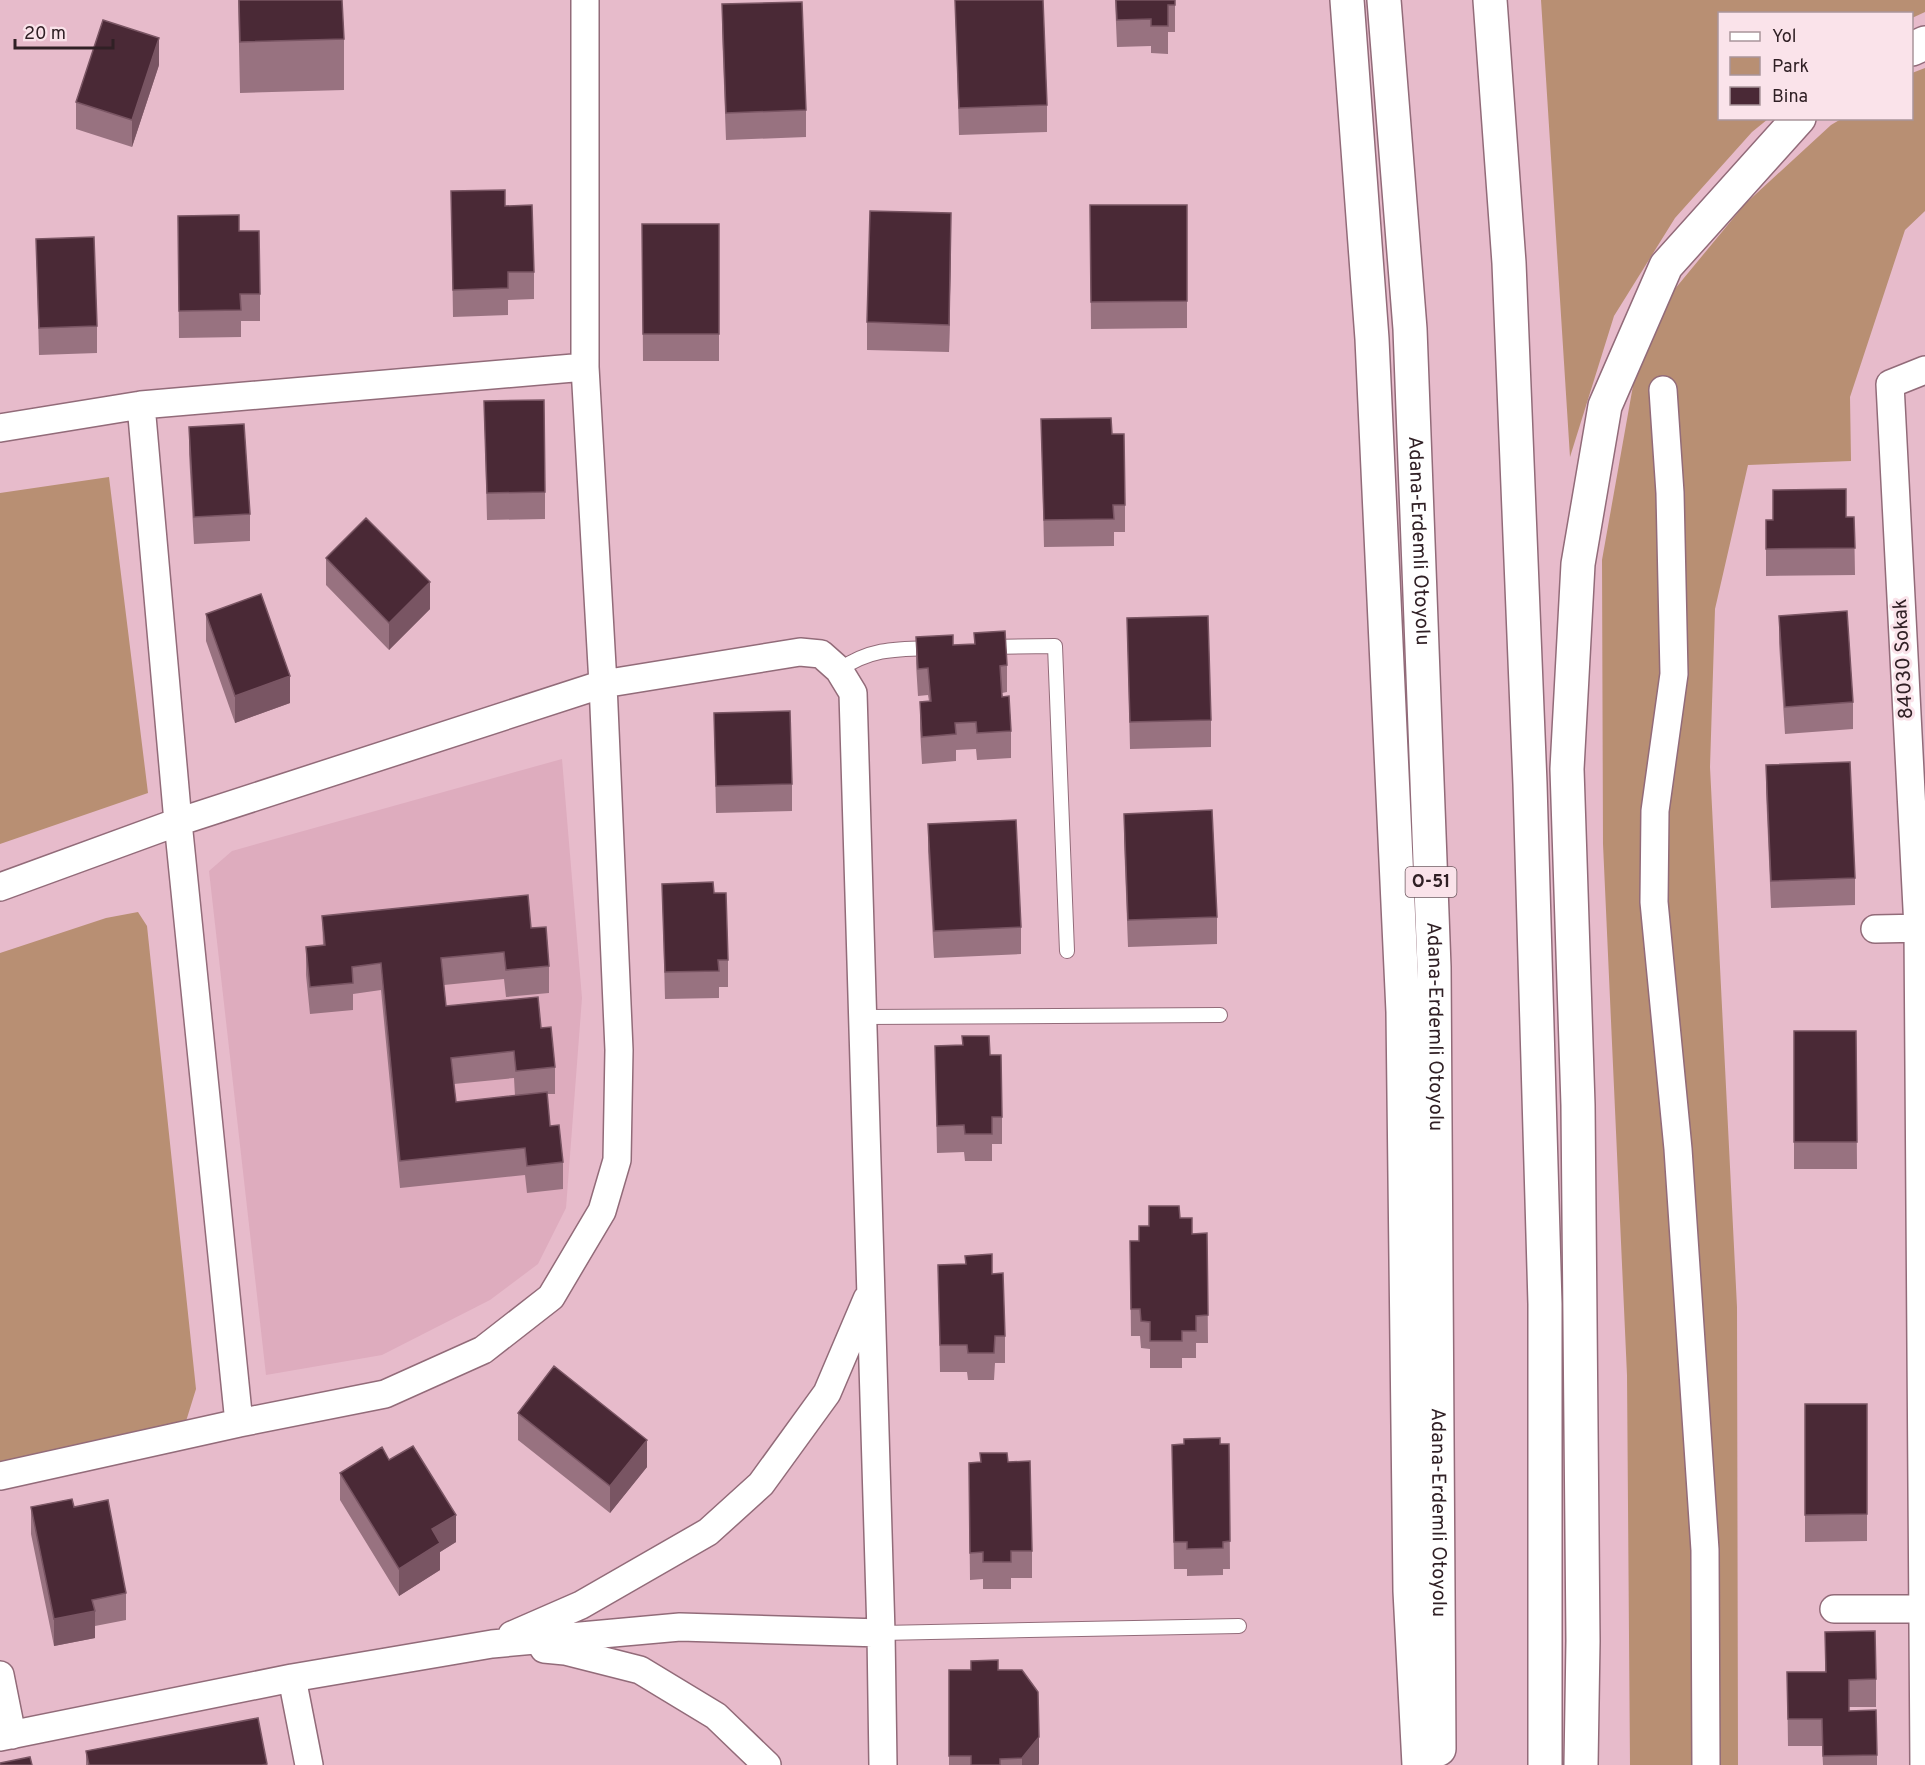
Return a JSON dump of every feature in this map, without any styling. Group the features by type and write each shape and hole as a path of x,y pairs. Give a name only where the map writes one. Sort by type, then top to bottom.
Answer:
{"highway":[{"path":"1347,0 1372,339 1402,1001 1410,1591 1419,1765"},
{"name":"Adana-Erdemli Otoyolu","path":"1384,0 1410,329 1434,967 1439,1765"},
{"path":"1490,0 1509,263 1530,784 1545,1304 1545,1765"},
{"path":"1581,1765 1583,1641 1578,1105 1567,769 1578,564 1605,406 1666,266 1797,120"}],"street":[{"path":"0,1476 385,1394 483,1350 551,1297 602,1211 617,1160 619,1050 603,684 585,367 585,0"},
{"path":"0,428 141,405 585,367"},
{"name":"84030 Sokak","path":"1924,1765 1922,928 1890,384 1925,370"},
{"path":"1663,390 1670,493 1674,674 1655,811 1654,903 1678,1149 1705,1550 1706,1765"},
{"path":"141,405 178,822 239,1424"},
{"path":"0,887 178,822 603,684 800,652 821,654 839,670 853,693 883,1765"},
{"path":"1875,929 1922,928"},
{"path":"492,1644 580,1605 708,1532 761,1484 827,1393 870,1289"},
{"path":"1834,1609 1925,1609"},
{"path":"0,1675 6,1736 292,1678 492,1644 680,1627 881,1633"},
{"path":"492,1644 565,1651 640,1670 716,1716 767,1765"},
{"path":"292,1678 309,1765"}],"lane":[{"path":"972,648 1055,646 1067,951"},
{"path":"839,670 852,660 877,651 948,648"},
{"path":"863,1017 1220,1015"},
{"path":"881,1633 1239,1626"}],"shaded area":[{"path":"562,759 582,998 566,1208 538,1264 490,1300 382,1355 266,1375 209,871 232,851"}],"green space":[{"path":"1541,0 1925,0 1925,12 1913,18 1913,12 1718,12 1718,120 1767,120 1752,132 1675,218 1614,316 1570,457"},
{"path":"1925,68 1925,211 1905,230 1850,397 1851,461 1748,465 1715,609 1710,767 1737,1307 1738,1765 1630,1765 1627,1375 1603,844 1602,560 1634,380 1674,290 1745,204 1831,125 1839,120 1913,120 1913,73"},
{"path":"109,477 148,793 0,844 0,493"},
{"path":"138,912 147,926 196,1389 183,1431 0,1467 0,953 106,918"}],"building":[{"path":"239,0 342,0 344,39 240,42"},
{"path":"955,0 1043,0 1047,105 959,108"},
{"path":"1116,0 1175,0 1175,5 1168,5 1168,26 1151,26 1151,19 1117,20"},
{"path":"802,2 806,110 726,113 722,4"},
{"path":"103,20 159,38 132,120 76,102"},
{"path":"505,190 505,206 532,205 534,272 508,272 508,288 453,290 451,191"},
{"path":"1090,205 1187,205 1187,301 1091,302"},
{"path":"870,211 951,213 949,325 867,322"},
{"path":"239,215 239,231 259,231 260,294 240,294 241,310 179,311 178,216"},
{"path":"642,224 719,224 719,334 643,334"},
{"path":"94,237 97,326 39,328 36,239"},
{"path":"544,400 545,492 487,493 484,401"},
{"path":"1111,418 1112,434 1124,434 1125,505 1113,505 1114,519 1044,520 1041,419"},
{"path":"244,424 250,514 194,517 189,427"},
{"path":"1846,489 1846,517 1854,517 1855,548 1766,549 1766,520 1773,520 1773,490"},
{"path":"366,518 430,582 389,623 326,558"},
{"path":"261,594 290,676 235,696 206,614"},
{"path":"1847,611 1853,702 1785,707 1779,616"},
{"path":"1208,616 1211,720 1130,722 1127,618"},
{"path":"1005,631 1007,665 1000,666 1002,697 1009,696 1011,731 977,733 976,722 955,723 956,734 922,737 920,702 931,701 928,668 918,669 916,637 953,635 953,645 975,644 974,633"},
{"path":"790,711 792,784 716,786 714,713"},
{"path":"1850,762 1855,878 1771,881 1766,765"},
{"path":"1212,810 1217,917 1128,920 1124,814"},
{"path":"1016,820 1021,927 934,931 928,824"},
{"path":"713,882 714,893 726,893 728,960 718,960 719,971 665,972 662,884"},
{"path":"528,895 531,928 546,927 549,966 506,970 504,952 441,958 446,1006 538,997 541,1028 551,1027 555,1067 516,1071 514,1051 451,1058 456,1102 547,1092 550,1126 559,1125 563,1162 527,1166 525,1148 400,1161 381,963 352,967 353,983 310,987 306,947 325,945 322,916"},
{"path":"1794,1031 1856,1031 1857,1142 1794,1142"},
{"path":"962,1036 989,1036 990,1055 1001,1055 1002,1117 992,1117 992,1134 965,1134 964,1125 937,1126 935,1046 963,1045"},
{"path":"1149,1206 1179,1206 1180,1218 1192,1218 1192,1234 1207,1233 1208,1315 1196,1316 1196,1331 1182,1331 1182,1341 1150,1341 1150,1322 1141,1321 1140,1309 1131,1309 1130,1241 1139,1241 1139,1226 1149,1226"},
{"path":"992,1254 992,1274 1003,1273 1005,1336 995,1336 994,1353 968,1353 967,1345 940,1345 938,1265 966,1264 965,1256"},
{"path":"554,1366 647,1440 610,1486 518,1413"},
{"path":"1805,1404 1867,1404 1867,1514 1805,1515"},
{"path":"1220,1438 1220,1444 1229,1444 1230,1541 1223,1542 1223,1548 1187,1549 1187,1542 1174,1542 1172,1445 1184,1444 1184,1439"},
{"path":"413,1446 456,1515 432,1529 440,1543 399,1569 340,1473 382,1447 389,1460"},
{"path":"980,1453 1007,1453 1008,1462 1030,1461 1032,1551 1011,1551 1011,1562 983,1562 983,1552 970,1553 969,1463 981,1462"},
{"path":"72,1499 74,1507 108,1500 126,1593 92,1600 95,1611 54,1619 31,1507"},
{"path":"1875,1631 1876,1679 1849,1680 1849,1711 1876,1710 1877,1755 1823,1756 1822,1719 1788,1719 1787,1672 1826,1672 1825,1632"},
{"path":"998,1660 998,1670 1022,1670 1038,1692 1039,1737 1022,1758 1000,1759 1000,1765 971,1765 971,1756 949,1756 949,1670 971,1670 971,1661"},
{"path":"258,1718 267,1764 89,1765 86,1751"},
{"path":"30,1757 32,1765 0,1765 0,1763"}]}
